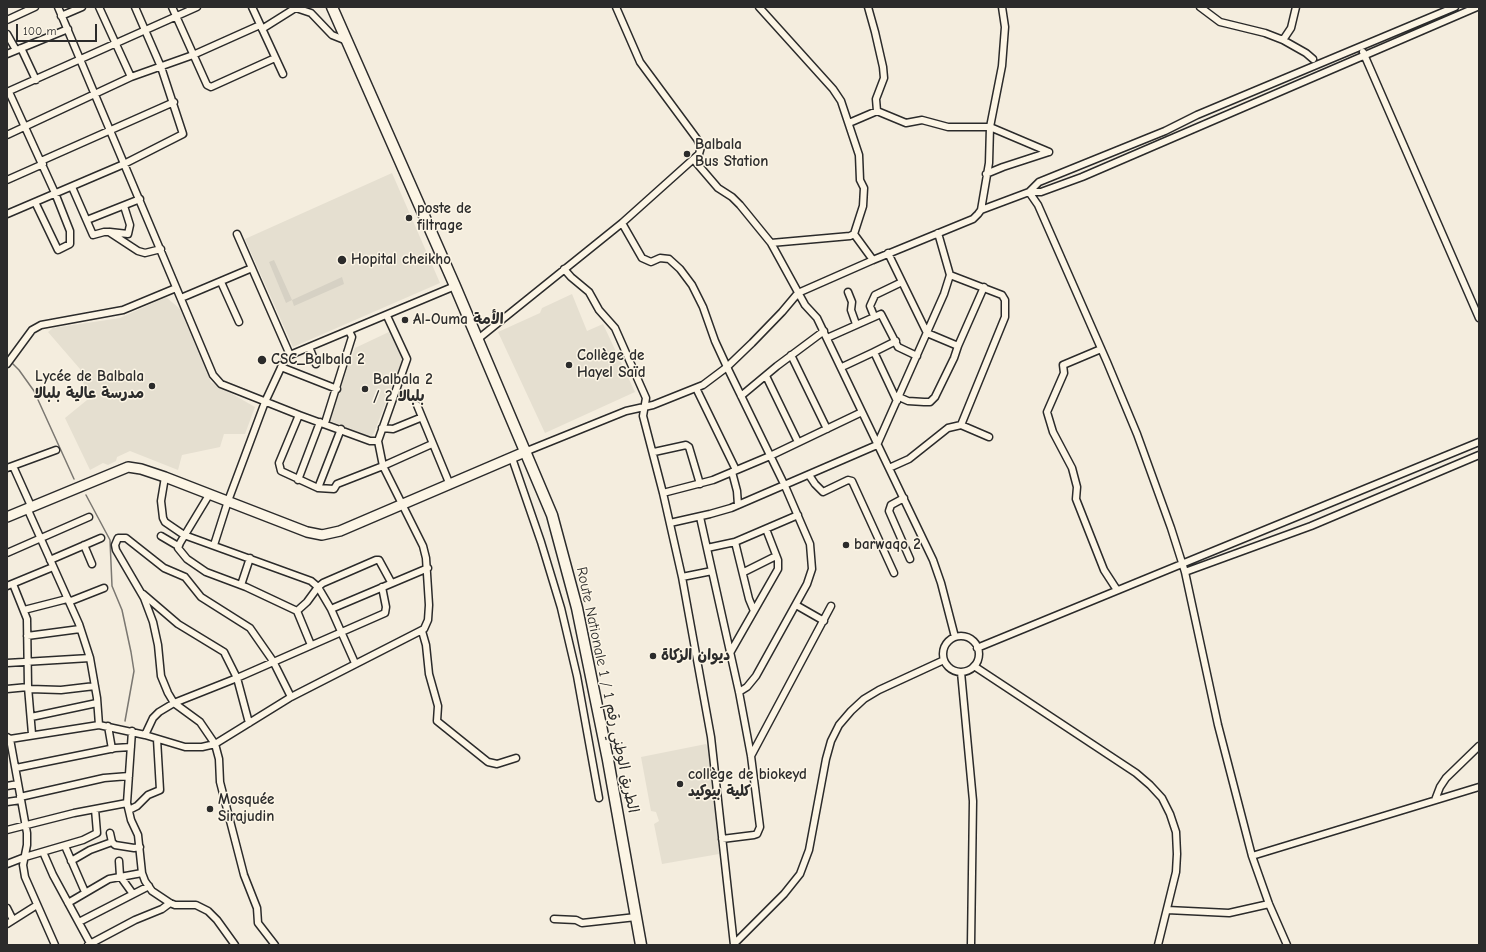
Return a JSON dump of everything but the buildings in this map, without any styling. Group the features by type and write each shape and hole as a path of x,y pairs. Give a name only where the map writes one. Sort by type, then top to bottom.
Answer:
{"main road":[{"name":"Route Nationale 1 / الطريق الوطني رقم 1","path":"332,7 478,339 552,515 577,608 608,760 641,945"},
{"path":"7,516 128,467 141,469 165,477 307,532 322,534 340,531 402,506 526,451"}],"street":[{"path":"7,20 35,7"},
{"path":"58,7 82,60 95,96 140,199 213,375 221,384 265,402 370,441 378,441"},
{"path":"62,16 82,7"},
{"path":"99,7 131,77"},
{"path":"7,214 124,164 183,134 174,102 161,66 135,7"},
{"path":"172,7 207,85 211,87 275,58"},
{"path":"35,202 58,250 70,244 70,231 55,193 26,127 8,92 197,7"},
{"path":"252,7 283,74"},
{"path":"478,339 622,223 699,154 701,147 697,139 640,62 616,7"},
{"path":"759,7 833,89 841,101 858,155 860,180 864,188 864,206 854,234 850,236 771,243"},
{"path":"868,7 876,32 884,78 876,99 877,111"},
{"path":"981,210 990,153 990,127 1002,66 1005,27 1002,7"},
{"path":"1200,7 1220,22 1244,27 1284,40 1306,53 1314,60"},
{"path":"1284,40 1291,28 1296,7"},
{"path":"1029,192 1039,182 1454,7"},
{"path":"526,451 626,411 644,407 696,388 727,367 782,312 798,293 888,253 973,219 981,210 1029,192 1041,192 1082,177 1364,54 1477,7"},
{"path":"7,135 95,96 131,77 193,55 261,27 296,8 311,13 332,35 347,40"},
{"path":"7,54 68,29"},
{"path":"7,34 19,49 36,80"},
{"path":"1360,47 1479,318"},
{"path":"7,180 110,130 174,102"},
{"path":"849,123 877,111 906,123 922,120 948,127 990,127 1049,152 986,174"},
{"path":"694,160 718,188 732,197 740,205 771,243 805,305 817,318 842,367 877,445 904,498 935,566 955,637"},
{"path":"72,186 93,235 104,232 128,234"},
{"path":"1029,192 1038,205 1137,434 1171,528 1185,572 1218,725 1252,856 1269,904 1287,945"},
{"path":"87,220 140,199"},
{"path":"124,206 130,225 128,234 126,235 130,246"},
{"path":"622,223 642,258 651,262 660,258 669,259 680,269 692,285 703,307 715,342 785,486 810,544 812,560 808,584 756,676 747,687 738,692"},
{"path":"109,232 130,246 145,253 161,249"},
{"path":"670,523 700,517 738,505 877,445 927,333 950,276 938,233"},
{"path":"237,234 290,355"},
{"path":"854,234 873,260"},
{"path":"888,253 927,333 958,346"},
{"path":"181,298 252,268"},
{"path":"564,269 589,292 599,310 617,332 646,398 644,416 654,452 682,577 711,737 734,944"},
{"path":"950,276 984,287 1002,295 1005,300 1005,317 961,425"},
{"path":"221,282 239,322"},
{"path":"874,316 870,306 875,295 902,282"},
{"path":"214,545 228,501 265,402 284,359 290,355 387,316 455,286"},
{"path":"898,399 930,402 935,397 984,287"},
{"path":"7,364 32,330 41,324 102,315 123,310 176,288"},
{"path":"848,292 852,302 851,310 856,324"},
{"path":"827,338 881,314 898,347 917,356"},
{"path":"55,945 25,877 23,865 27,845 25,825 15,760 8,738 99,725 146,734 157,739 192,747 215,744 291,697 355,663 422,631 428,620 428,568 423,546 383,466 378,441 406,359 387,316"},
{"path":"298,480 337,389 352,338 349,331"},
{"path":"742,396 791,355 824,332"},
{"path":"842,367 896,341"},
{"path":"309,347 316,364"},
{"path":"1101,349 1064,365 1064,373 1047,412 1053,432 1072,468 1077,487 1076,499 1104,570 1117,590"},
{"path":"874,352 898,399"},
{"path":"791,355 827,429"},
{"path":"281,367 337,389"},
{"path":"766,376 798,442"},
{"path":"696,388 734,471 738,505"},
{"path":"417,405 420,418 450,484"},
{"path":"663,493 700,484 734,471 770,456 862,412"},
{"path":"298,414 279,463 281,471 318,488 334,489 337,484 383,466 432,444"},
{"path":"382,428 393,429 420,418"},
{"path":"889,468 909,459 948,428 961,425 990,437"},
{"path":"318,488 341,429"},
{"path":"977,648 1479,442"},
{"path":"654,452 686,445 689,447 700,484"},
{"path":"56,450 10,467 29,507 41,539 80,629 90,658 99,725"},
{"path":"1185,572 1311,526 1479,455"},
{"path":"512,458 541,542 563,614 577,676 599,798"},
{"path":"809,475 823,492 848,480 852,481 894,573"},
{"path":"165,477 161,501 163,518 169,526 184,535 311,581 318,587 331,609 340,633 355,663"},
{"path":"178,546 209,495"},
{"path":"904,498 891,505 889,509 910,559"},
{"path":"707,548 735,542 798,515"},
{"path":"7,553 89,517"},
{"path":"700,517 751,756 759,831 754,835 722,840"},
{"path":"730,653 778,569 776,556 766,529"},
{"path":"161,536 178,546 187,559 206,572 241,585 296,611 311,645"},
{"path":"275,945 258,923 257,908 244,875 220,782 219,760 215,744 200,722 174,703 161,676 158,645 153,622 141,593 116,550 116,542 122,537 136,544 164,568 185,577 201,597 250,628 273,661 291,697"},
{"path":"32,734 28,686 27,619 24,610 10,585 84,545 100,538"},
{"path":"735,542 744,572 749,599 754,611"},
{"path":"84,545 92,564"},
{"path":"744,572 776,556"},
{"path":"241,585 250,558"},
{"path":"296,611 307,602 318,587 330,579 376,560 379,560 391,582"},
{"path":"331,609 391,582 428,568"},
{"path":"682,577 712,571"},
{"path":"146,734 153,718 159,712 174,703 237,678 385,613 386,607 382,587"},
{"path":"24,610 67,599 71,601 104,588"},
{"path":"141,593 178,624 224,652 237,678 249,723"},
{"path":"796,605 824,621"},
{"path":"751,756 831,606"},
{"path":"27,636 80,629"},
{"path":"422,631 437,702 437,721 488,762 496,764 516,758"},
{"path":"955,637 968,638 977,648 978,656 974,666 961,672 951,669 944,660 943,655 946,644 955,637"},
{"path":"7,663 90,658"},
{"path":"734,944 788,890 800,874 809,850 826,759 831,741 839,726 851,711 864,699 879,690 944,660"},
{"path":"974,666 1136,773 1150,784 1162,798 1170,814 1176,832 1177,854 1167,910 1158,945"},
{"path":"961,672 973,801 971,945"},
{"path":"7,689 28,686 30,688 61,690 94,686"},
{"path":"31,717 97,703"},
{"path":"108,726 112,749"},
{"path":"132,732 127,803 138,835 142,873 149,886 158,896 170,903 196,906 208,911 217,920 235,945"},
{"path":"129,810 138,806 148,795 160,790 157,739"},
{"path":"1435,800 1440,787 1446,778 1479,746"},
{"path":"16,768 122,747 131,748"},
{"path":"7,762 15,760"},
{"path":"7,802 104,778 129,776"},
{"path":"7,786 18,784"},
{"path":"1252,856 1479,787"},
{"path":"7,830 127,803"},
{"path":"7,864 25,857 64,846 97,833 95,809"},
{"path":"110,833 112,842 115,845 134,848 140,847"},
{"path":"71,860 90,850 112,842"},
{"path":"64,846 86,892"},
{"path":"43,852 90,945 135,920 162,909 170,903"},
{"path":"119,861 120,876 133,894"},
{"path":"68,903 109,879 142,873"},
{"path":"79,922 149,886"},
{"path":"1167,910 1228,913 1269,904"},
{"path":"7,924 37,905"},
{"path":"7,908 13,920"},
{"path":"554,919 576,920 582,923 636,917"}],"shaded area":[{"name":"Hopital cheikho","path":"392,173 440,283 293,347 245,239"},
{"path":"274,260 292,300 286,303 269,262"},
{"path":"342,277 344,284 294,306 292,300"},
{"path":"572,294 587,331 603,324 635,392 545,433 498,332 540,313 542,308"},
{"name":"Lycée de Balbala مدرسة عالية بلبالا","path":"166,297 180,309 211,382 255,407 245,434 224,434 220,447 182,455 178,470 130,451 117,457 116,461 108,465 103,463 90,470 65,418 87,400 88,390 80,378 80,369 48,332 53,328 120,318"},
{"name":"Balbala 2 / بلبالا 2","path":"391,331 403,358 374,433 371,437 328,420 355,348"},
{"name":"collège de biokeyd كلية بيوكيد","path":"706,744 712,756 719,854 662,864 654,824 659,821 656,812 651,811 641,757"}],"waterway":[{"path":"11,362 19,370 34,391 74,479"},
{"path":"86,495 110,540 112,586 122,610 131,652 134,671 125,721"}],"place":[{"name":"Balbala Bus Station","path":"687,154"},
{"name":"poste de filtrage","path":"409,218"},
{"name":"Hopital cheikho","path":"342,260"},
{"name":"Al-Ouma الأمة","path":"405,320"},
{"name":"CSC_Balbala 2","path":"262,360"},
{"name":"Collège de Hayel Saïd","path":"569,365"},
{"name":"Lycée de Balbala مدرسة عالية بلبالا","path":"152,386"},
{"name":"Balbala 2 / بلبالا 2","path":"365,389"},
{"name":"barwaqo 2","path":"846,545"},
{"name":"ديوان الزكاة","path":"653,656"},
{"name":"collège de biokeyd كلية بيوكيد","path":"680,784"},
{"name":"Mosquée Sirajudin","path":"210,809"}]}
